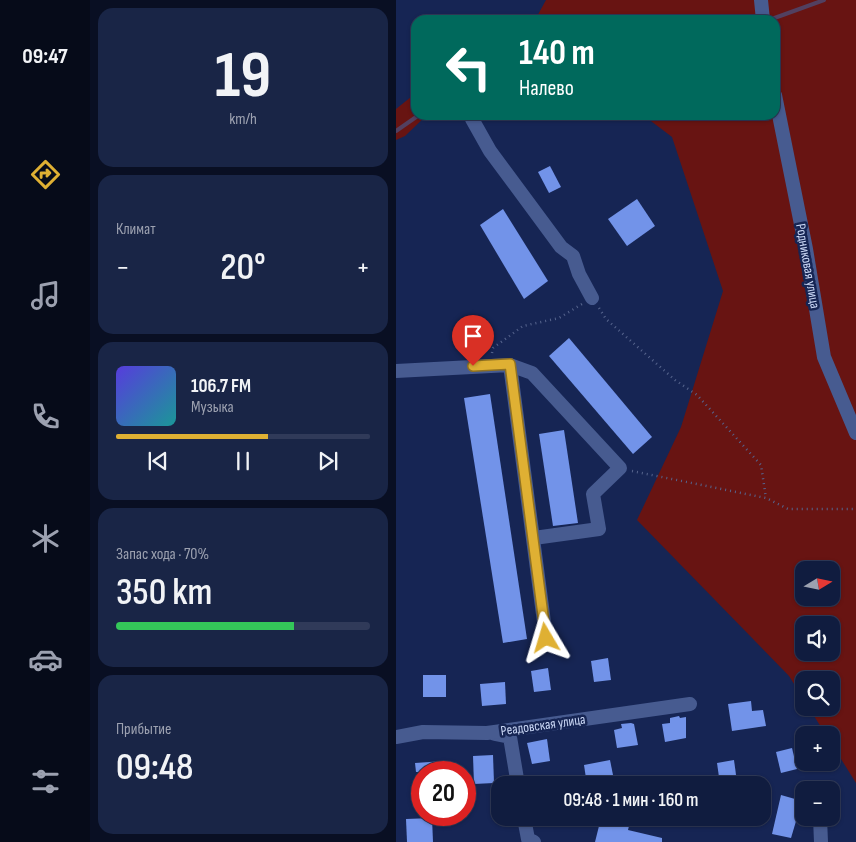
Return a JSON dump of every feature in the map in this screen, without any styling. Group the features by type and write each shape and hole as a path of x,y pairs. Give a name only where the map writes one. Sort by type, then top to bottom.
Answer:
{"street":[{"path":"761,0 762,15"},
{"path":"473,120 490,152 561,247 573,256 579,274 592,298"},
{"name":"Родниковая улица","path":"780,120 806,249 824,357 856,434"},
{"path":"510,364 546,638"},
{"path":"396,371 510,364 532,374 620,468 593,494 599,529 534,538"},
{"name":"Реадовская улица","path":"396,737 423,732 487,733 690,704"},
{"path":"487,733 510,737 516,776"},
{"path":"526,826 530,841"},
{"path":"820,826 821,842"}],"path":[{"path":"492,365 493,348 523,326 559,318 592,298 606,319 675,380 697,395 761,465 766,498"},
{"path":"620,468 766,498 788,509 856,509"}],"shaded area":[{"path":"546,0 856,0 856,783 840,757 840,726 820,726 814,716 840,716 840,671 795,671 795,685 789,676 637,520 681,427 723,291 672,137 650,120 780,120 780,15 538,15"},
{"path":"411,97 411,120 422,120 405,136 396,140 396,109"}],"building":[{"path":"550,166 561,187 549,193 538,172"},
{"path":"637,199 655,226 627,246 608,219"},
{"path":"503,209 548,281 524,299 480,225"},
{"path":"569,338 652,437 633,454 549,356"},
{"path":"490,394 527,639 503,643 464,398"},
{"path":"564,430 578,523 553,526 539,434"},
{"path":"608,658 611,680 594,682 591,661"},
{"path":"548,668 551,690 534,692 531,671"},
{"path":"423,675 446,675 446,697 423,697"},
{"path":"505,682 506,704 482,706 480,684"},
{"path":"751,701 752,711 763,710 766,726 732,731 728,704"},
{"path":"679,716 680,718 686,717 686,738 665,742 662,724 670,723 670,718"},
{"path":"621,724 634,724 638,745 617,748 614,730 622,728"},
{"path":"547,739 550,761 532,764 527,743"},
{"path":"792,748 795,770 781,773 776,752"},
{"path":"493,755 494,776 491,776 491,783 476,784 476,761 473,761 473,756"},
{"path":"610,760 613,776 586,776 584,765"},
{"path":"734,760 736,776 719,776 717,763"},
{"path":"781,795 795,799 795,825 791,838 772,834"},
{"path":"406,819 411,819 411,826 432,826 433,842 407,842"},
{"path":"599,826 629,826 628,830 662,838 662,842 595,842"}],"waterway":[{"path":"780,16 824,0"},
{"path":"396,131 412,120"}],"route":[{"path":"473,366 510,364 546,638"}]}
